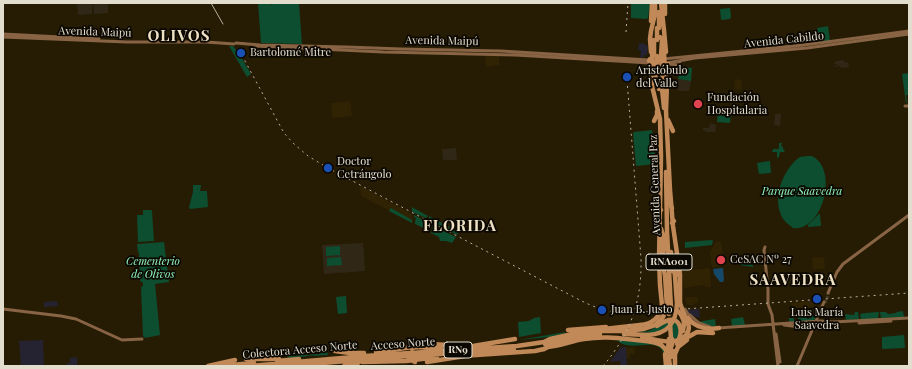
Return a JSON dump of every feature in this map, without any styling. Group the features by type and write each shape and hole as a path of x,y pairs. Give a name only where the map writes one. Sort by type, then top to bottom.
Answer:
{"highway":[{"path":"652,3 657,29 658,61 661,85 659,102"},
{"path":"657,29 665,3"},
{"path":"658,4 659,14 657,39 663,54 655,69 665,97 668,120 673,131"},
{"name":"Avenida General Paz","path":"657,29 655,14 658,4"},
{"name":"Avenida General Paz","path":"658,4 658,61 652,86 660,119 660,211"},
{"path":"659,14 663,26 654,86 662,114"},
{"name":"Avenida General Paz","path":"659,14 657,29 650,39 667,80 665,97 672,223 667,306"},
{"name":"Avenida General Paz","path":"661,85 664,109 666,164 672,223"},
{"name":"Avenida General Paz","path":"661,85 664,172 661,228 672,248 681,282 678,302 685,314"},
{"path":"654,121 657,112 655,97"},
{"path":"664,109 665,97"},
{"path":"655,138 659,143 661,176"},
{"path":"669,177 669,151 672,144"},
{"path":"666,164 672,208"},
{"path":"664,172 663,205 660,211 661,228 659,264 660,290 667,306"},
{"path":"672,223 670,228 678,302"},
{"path":"628,329 650,327 667,315 663,263 663,232 661,228"},
{"path":"672,248 677,259 681,282"},
{"path":"508,351 554,347 616,333 648,336 662,332 670,326 676,315 678,302 678,269 672,248"},
{"path":"672,248 679,276 680,292"},
{"path":"667,306 662,278 665,261 672,248"},
{"name":"Avenida General Paz","path":"671,366 674,345 671,339 667,306 672,248"},
{"path":"628,329 648,324 656,319 673,298 672,271 677,259"},
{"path":"685,314 699,327 708,329 719,328"},
{"path":"683,337 684,322 681,315 685,314"},
{"path":"675,354 674,345 688,332 688,321 685,314"},
{"path":"628,329 638,332 648,330 655,328 666,321 672,320 677,321 680,325 683,337"},
{"path":"568,330 605,327 616,333 639,340 659,342 674,340 701,332 713,333"},
{"name":"Acceso Norte","path":"329,361 517,346 544,342 550,339 592,333 616,333 628,329"},
{"path":"508,351 535,351 592,333"},
{"name":"Acceso Norte","path":"376,357 508,351 592,333"},
{"path":"671,366 678,347 694,334"},
{"path":"648,336 659,342 665,351 671,366"},
{"path":"429,344 472,346 515,339"},
{"name":"Colectora Acceso Norte","path":"319,366 329,361 367,353 413,348 507,344 550,339"},
{"path":"671,339 667,358 671,366"},
{"path":"335,351 367,353 405,346"},
{"path":"376,357 388,352 408,350 414,347"},
{"name":"Colectora Acceso Norte","path":"219,366 238,363 329,361 358,363 406,361 508,351"},
{"path":"427,362 471,355 515,356"},
{"path":"376,357 382,360 417,362"},
{"path":"246,359 287,362"},
{"path":"366,362 410,361"},
{"path":"250,366 287,362"},
{"path":"208,366 238,363"},
{"path":"344,366 358,363"}],"main road":[{"name":"Avenida Cabildo","path":"658,61 680,61 909,31"},
{"name":"Avenida Cabildo","path":"658,61 686,61 807,48 909,34"},
{"name":"Avenida Maipú","path":"3,35 127,42 206,42 260,45 346,46 515,52 658,61"},
{"name":"Avenida Cabildo","path":"658,61 680,61"},
{"path":"828,293 843,264 909,216"},
{"path":"768,300 770,288 765,247 768,300 772,312 779,366"},
{"path":"797,366 824,303"},
{"path":"3,309 76,319 122,340 142,339"},
{"path":"667,315 671,311 685,314"},
{"path":"701,332 816,321 833,322 909,319"},
{"path":"719,328 784,325 816,321 831,324 909,319"},
{"path":"784,325 800,327"}],"shaded area":[{"path":"77,3 92,3 92,14 78,15"},
{"path":"93,3 108,3 108,13 94,14"},
{"path":"639,43 648,46 647,55 644,55 642,59 640,59 641,51 638,50"},
{"path":"485,56 499,56 499,65 486,67"},
{"path":"844,60 845,63 848,62 849,67 834,67 840,65 834,64 836,61"},
{"path":"678,79 691,81 689,91 678,91"},
{"path":"735,79 742,80 741,90 734,89"},
{"path":"350,101 352,116 332,118 331,103"},
{"path":"775,114 781,114 780,126 774,125"},
{"path":"710,123 716,125 715,132 706,132 703,130 703,128 709,128"},
{"path":"456,148 457,160 443,160 442,149"},
{"path":"360,186 412,214 413,223 361,196"},
{"path":"718,241 721,242 724,266 712,267 710,252"},
{"path":"363,243 365,271 324,274 322,245"},
{"path":"824,257 825,269 813,269 812,258"},
{"path":"710,268 711,287 705,287 704,285 684,288 682,271"},
{"path":"687,297 697,297 698,303 695,305 694,302 694,305 688,305 685,299"},
{"path":"57,301 58,306 44,307 44,302"},
{"path":"814,301 815,303 822,302 819,307 793,308 791,303"},
{"path":"699,309 699,318 687,313 687,310"},
{"path":"43,340 44,366 21,366 19,341"},
{"path":"626,347 627,365 621,366 620,361 610,362 620,348"},
{"path":"635,347 635,354 630,354 630,358 626,358 626,348"},
{"path":"77,357 77,366 67,366 67,363 70,363 70,358"}],"green space":[{"path":"258,3 269,3 272,5 272,3 299,3 302,44 261,43"},
{"path":"631,3 650,3 648,18 631,18"},
{"path":"730,8 730,19 722,20 720,9"},
{"path":"828,26 830,41 818,42 817,28"},
{"path":"229,46 233,46 237,50 251,74 247,77"},
{"path":"683,67 692,68 691,81 678,79 679,73 682,74"},
{"path":"909,73 909,95 906,95 906,103 902,74"},
{"path":"718,110 731,110 730,123 717,122"},
{"path":"652,130 656,164 636,166 633,133"},
{"path":"779,143 782,143 781,146 785,150 784,152 780,152 779,157 777,158 777,152 772,152 773,149 779,149"},
{"name":"Parque Saavedra","path":"812,156 820,163 825,173 826,186 824,198 819,210 812,220 804,227 793,228 782,217 779,210 778,195 782,180 795,161 800,157"},
{"path":"770,161 771,173 759,174 757,163"},
{"path":"193,185 201,185 200,191 207,191 208,207 190,209 189,207 193,192"},
{"path":"412,207 428,216 426,218 412,212"},
{"path":"391,208 412,220 412,223 389,211"},
{"path":"143,210 152,211 154,241 138,242 137,215 143,215"},
{"path":"819,214 821,226 808,227 808,225"},
{"path":"414,215 431,226 430,231 415,224 416,218"},
{"path":"429,216 459,232 457,235 429,220"},
{"path":"433,226 456,237 452,243 440,241 439,237 431,233"},
{"path":"712,240 712,245 685,248 685,242"},
{"name":"Cementerio de Olivos","path":"164,242 169,282 155,284 160,335 145,338 143,336 141,287 143,286 143,283 140,281 139,253 137,244"},
{"path":"340,246 340,255 326,256 326,247"},
{"path":"341,257 342,265 327,266 327,258"},
{"path":"741,258 752,260 753,267 740,265"},
{"path":"346,296 347,313 338,314 336,297"},
{"path":"903,311 904,317 881,318 880,312 886,312 888,314"},
{"path":"855,312 858,312 859,319 846,320 845,314 854,315"},
{"path":"879,312 878,319 861,320 860,314"},
{"path":"807,316 807,319 809,319 812,316 816,316 814,321 789,321 789,318 798,320 798,317"},
{"path":"540,317 541,333 519,337 518,322 529,321"},
{"path":"743,317 745,325 732,326 731,319"},
{"path":"693,318 701,322 715,319 716,327 703,324"},
{"path":"668,321 668,327 656,333 634,332 648,331"},
{"path":"674,321 679,325 679,337 673,339 672,325"},
{"path":"565,332 549,337 519,340"},
{"path":"904,335 905,348 882,348 882,337"},
{"path":"616,339 660,345 665,351 664,366 663,352 658,346 627,345"},
{"path":"327,352 328,355 287,358 288,356"}],"water":[{"path":"723,268 724,280 723,282 720,282 714,274 713,269"}],"tunnel":[{"path":"825,303 829,293"}],"tram line":[{"path":"211,3 223,24"}],"railway":[{"path":"626,32 628,3"},
{"path":"239,50 284,133 308,156 328,168 574,297 607,311 629,313 909,293"},
{"path":"603,366 613,354 628,329 637,302 641,274 627,80"}],"place":[{"name":"Bartolomé Mitre","path":"241,53"},
{"name":"Aristóbulo del Valle","path":"627,77"},
{"name":"Fundación Hospitalaria","path":"698,104"},
{"name":"Doctor Cetrángolo","path":"328,168"},
{"name":"CeSAC Nº 27","path":"721,260"},
{"name":"Luis María Saavedra","path":"817,299"},
{"name":"Juan B. Justo","path":"602,310"}],"district":[{"name":"OLIVOS","path":"179,36"},
{"name":"FLORIDA","path":"460,226"},
{"name":"SAAVEDRA","path":"793,280"}]}
